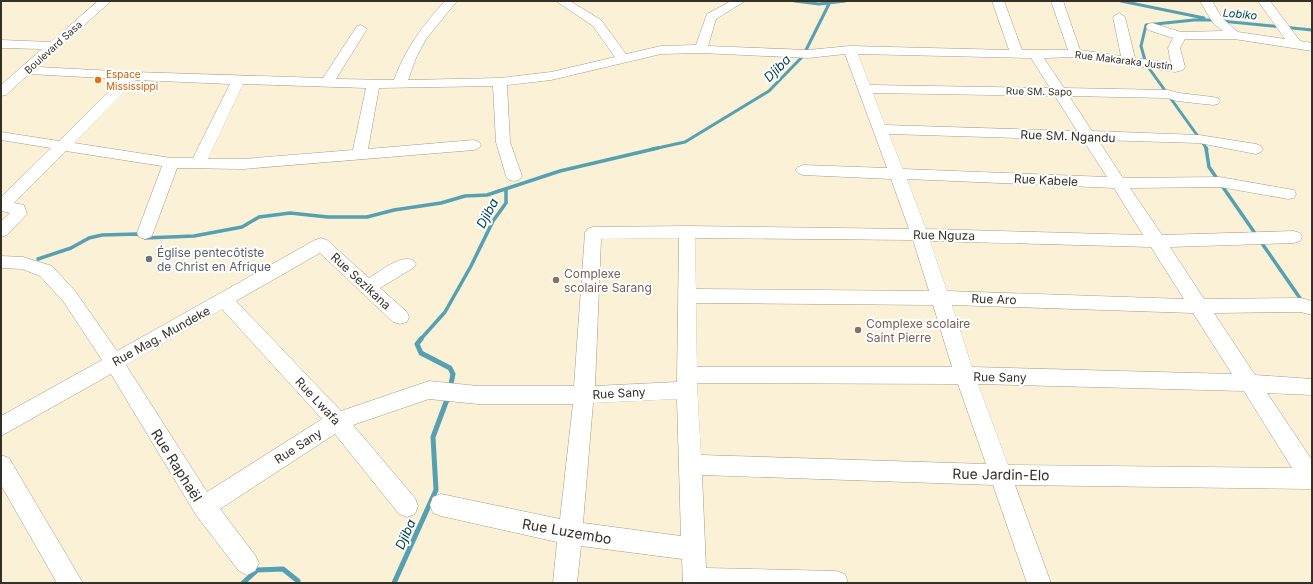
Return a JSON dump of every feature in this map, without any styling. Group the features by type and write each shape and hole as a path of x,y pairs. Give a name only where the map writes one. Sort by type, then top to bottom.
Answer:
{"street":[{"name":"Boulevard Sasa","path":"1,92 105,1"},
{"path":"400,84 407,60 422,35 451,1"},
{"path":"562,1 597,23 623,59"},
{"path":"701,49 711,16 739,1"},
{"path":"998,1 1017,54"},
{"path":"1057,1 1075,53"},
{"path":"1206,1 1217,20 1234,35"},
{"path":"1264,1 1296,45"},
{"path":"1119,17 1129,62"},
{"path":"1152,28 1180,36 1234,35 1312,47"},
{"path":"327,82 361,29"},
{"name":"Rue Makaraka Justin","path":"27,70 133,76 373,84 500,82 551,76 661,50 701,49 803,54 850,50 1059,55 1075,53 1129,62 1178,67 1174,48 1180,36"},
{"path":"1,44 53,46"},
{"path":"850,50 898,173 920,235 965,376 1002,475 1039,583"},
{"path":"1035,54 1248,383 1312,478"},
{"path":"1,206 133,76"},
{"path":"198,164 238,80"},
{"path":"500,82 503,142 514,176"},
{"path":"360,154 373,84"},
{"name":"Rue SM. Sapo","path":"865,89 1168,94 1177,97 1212,101"},
{"name":"Rue SM. Ngandu","path":"880,129 1089,137 1199,139 1256,149"},
{"path":"1,136 171,163 198,164 243,164 474,145"},
{"path":"144,233 171,163"},
{"name":"Rue Kabele","path":"803,170 1119,183 1220,182 1288,194"},
{"path":"1,206 18,209 18,214 1,231"},
{"path":"687,232 687,382 695,582 836,583"},
{"name":"Rue Nguza","path":"584,395 593,233 687,232 920,235 1156,241 1261,240 1294,237"},
{"name":"Rue Sezikana","path":"321,244 400,317"},
{"name":"Rue Mag. Mundeke","path":"1,427 321,244"},
{"name":"Rue Raphaël","path":"1,262 23,263 46,271 69,296 114,362 204,507 247,563"},
{"path":"367,287 407,264"},
{"name":"Rue Aro","path":"687,296 940,298 1198,306 1306,306"},
{"name":"Rue Lwafa","path":"224,300 337,421 407,506"},
{"name":"Rue Sany","path":"204,507 337,421 429,390 478,395 584,395 687,382 965,376 1248,383 1312,387"},
{"path":"564,583 584,395"},
{"path":"1,465 71,583"},
{"name":"Rue Jardin-Elo","path":"690,465 1002,475 1312,478"},
{"name":"Rue Luzembo","path":"441,506 570,534 693,549"}],"waterway":[{"name":"Lobiko","path":"795,1 819,4 845,1"},
{"name":"Lobiko","path":"1121,1 1204,18"},
{"name":"Djiba","path":"653,149 685,142 769,91 803,56 829,4"},
{"path":"1207,149 1146,64 1141,46 1146,25 1194,20 1215,20"},
{"name":"Lobiko","path":"1221,21 1312,30"},
{"path":"38,259 71,248 89,238 102,235 137,234 145,238 194,236 242,227 259,217 290,213 328,217 367,217 394,210 441,203 465,196 487,195 560,171 658,148"},
{"path":"1206,148 1209,167 1302,301"},
{"name":"Djiba","path":"420,340 445,312 471,266 493,221 506,203 506,189"},
{"name":"Djiba","path":"421,339 417,344 421,353 450,368 453,374 450,389"},
{"name":"Djiba","path":"394,583 436,490 433,437 448,397"},
{"path":"243,583 257,570 283,569 298,581 297,583"}],"place":[{"name":"Espace Mississippi","path":"98,80"},
{"name":"Église pentecôtiste de Christ en Afrique","path":"149,259"},
{"name":"Complexe scolaire Sarang","path":"556,280"},
{"name":"Complexe scolaire Saint Pierre","path":"858,330"}]}
